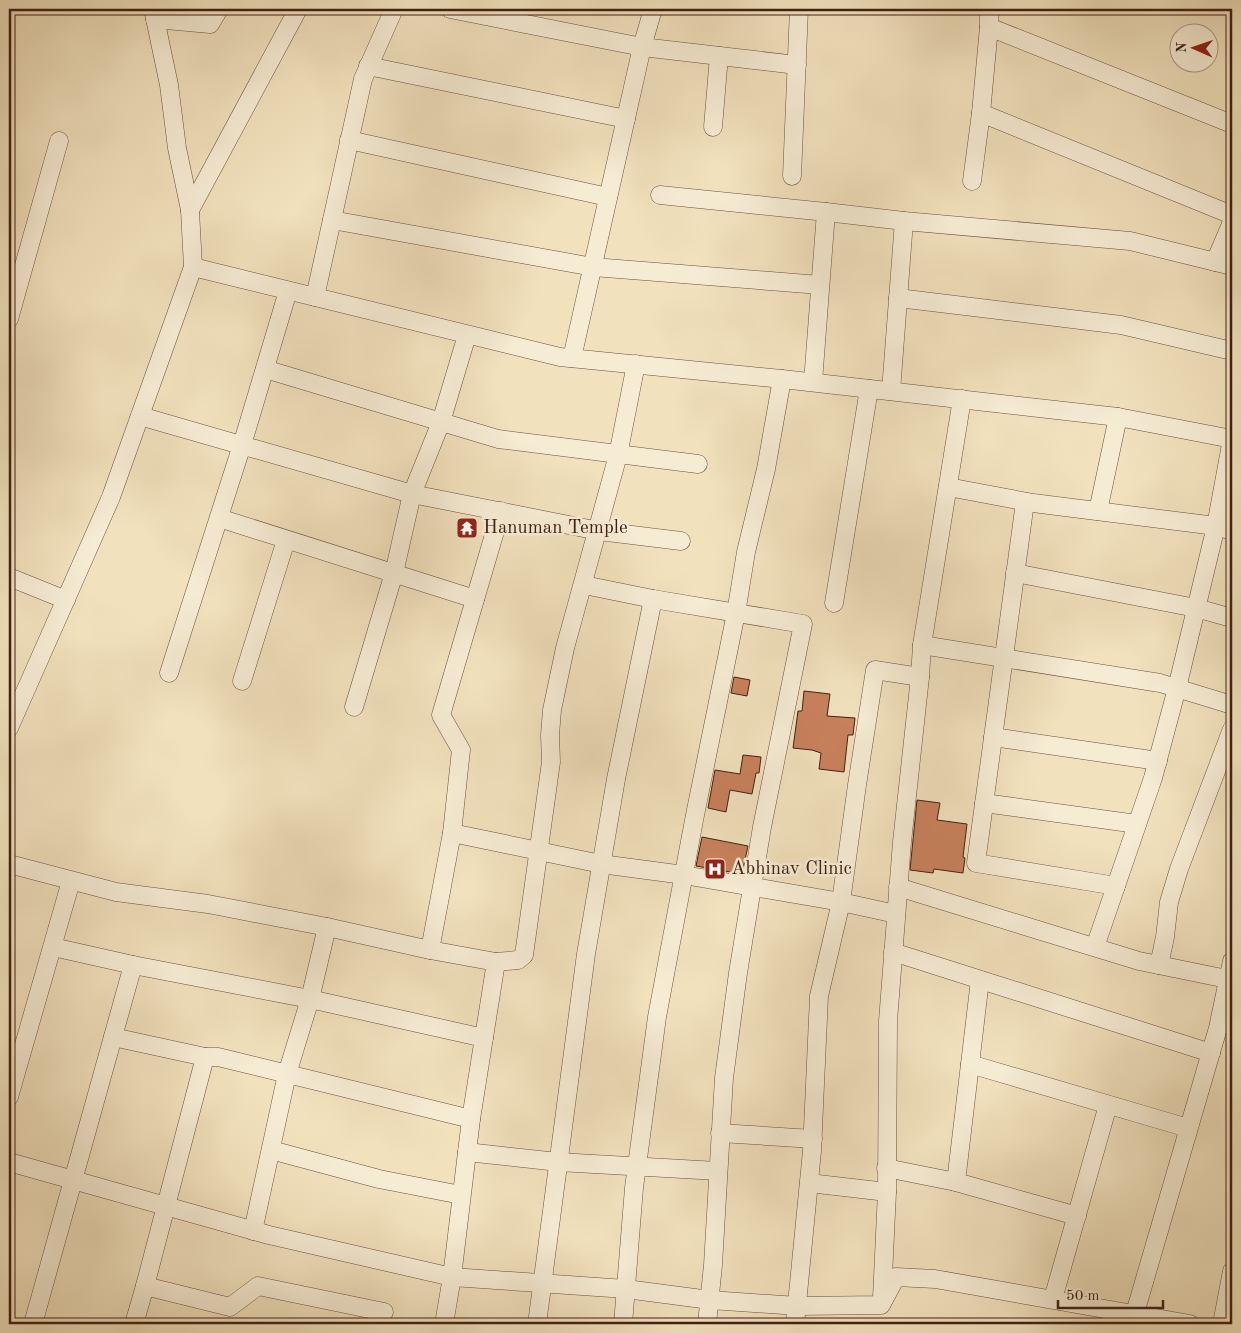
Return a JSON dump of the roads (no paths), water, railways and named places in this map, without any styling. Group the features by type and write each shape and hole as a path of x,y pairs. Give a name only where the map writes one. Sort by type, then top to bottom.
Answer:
{"street":[{"path":"9,728 111,497 193,267 190,210 177,148 169,85 154,14 210,24 219,9"},
{"path":"190,210 298,9"},
{"path":"315,297 363,79 394,9"},
{"path":"450,9 642,47 797,65"},
{"path":"572,358 642,47 653,9"},
{"path":"792,176 798,9"},
{"path":"972,181 981,113 990,9"},
{"path":"989,27 1232,124"},
{"path":"713,127 719,56"},
{"path":"368,66 626,119"},
{"path":"981,113 1232,215"},
{"path":"350,140 608,197"},
{"path":"9,319 59,141"},
{"path":"660,195 904,222 1130,241 1232,266"},
{"path":"813,382 826,212"},
{"path":"332,220 592,267 820,285"},
{"path":"890,391 904,222"},
{"path":"1214,262 1232,222"},
{"path":"193,267 560,357 813,382 1118,417 1232,439 1224,529 1196,608 1158,760 1095,947"},
{"path":"170,673 242,445 288,291"},
{"path":"898,298 1121,325 1232,351"},
{"path":"354,707 394,573 412,494 441,422 468,335"},
{"path":"9,864 116,892 208,904 496,962 518,960 524,955 551,762 550,735 552,710 565,648 599,531 618,455 636,364"},
{"path":"265,369 498,439 698,464"},
{"path":"623,1324 637,1167 657,1016 736,613 746,552 766,469 782,379"},
{"path":"834,604 869,389"},
{"path":"881,1305 887,1192 888,1021 902,842 922,644 962,399"},
{"path":"140,416 412,494 599,531 681,541"},
{"path":"1098,511 1118,417"},
{"path":"948,487 1025,502 1224,529"},
{"path":"1025,502 976,863 1116,886"},
{"path":"430,950 452,833 461,750 441,715 501,511"},
{"path":"219,518 475,598"},
{"path":"242,681 286,540"},
{"path":"1015,573 1196,608 1232,618"},
{"path":"9,577 66,600"},
{"path":"584,585 653,599 803,624 768,798 738,973 724,1078 707,1324"},
{"path":"537,1324 586,954 616,779 653,599"},
{"path":"922,644 1160,683 1232,705"},
{"path":"795,1324 809,1183 819,996 841,902 875,670 920,677"},
{"path":"1159,965 1165,937 1169,902 1174,885 1232,729"},
{"path":"993,736 1158,760"},
{"path":"984,803 1137,824"},
{"path":"452,833 601,864 753,886 896,914"},
{"path":"9,1097 71,880"},
{"path":"898,888 1139,961 1230,980"},
{"path":"254,1231 287,1074 310,999 327,927"},
{"path":"53,946 133,965 310,999 484,1038"},
{"path":"893,952 1210,1053"},
{"path":"1135,1313 1210,1053 1225,1030 1232,961"},
{"path":"444,1324 452,1277 471,1119 496,962"},
{"path":"33,1324 133,965"},
{"path":"956,1182 980,980"},
{"path":"113,1037 218,1057 471,1119"},
{"path":"134,1324 205,1056"},
{"path":"970,1064 1188,1128"},
{"path":"1053,1299 1108,1105"},
{"path":"720,1133 812,1139"},
{"path":"271,1150 379,1179 461,1195"},
{"path":"467,1152 558,1162 718,1171"},
{"path":"9,1162 254,1231 452,1277 626,1289 710,1300 798,1306 881,1305"},
{"path":"886,1168 956,1182 1077,1216"},
{"path":"809,1183 887,1192"},
{"path":"1222,1324 1232,1271"},
{"path":"881,1305 896,1277 934,1279 1053,1299 1115,1317 1135,1313 1190,1324"},
{"path":"145,1286 230,1307 258,1286 384,1312"}],"place":[{"name":"Hanuman Temple","path":"467,528"},
{"name":"Abhinav Clinic","path":"715,869"}]}
